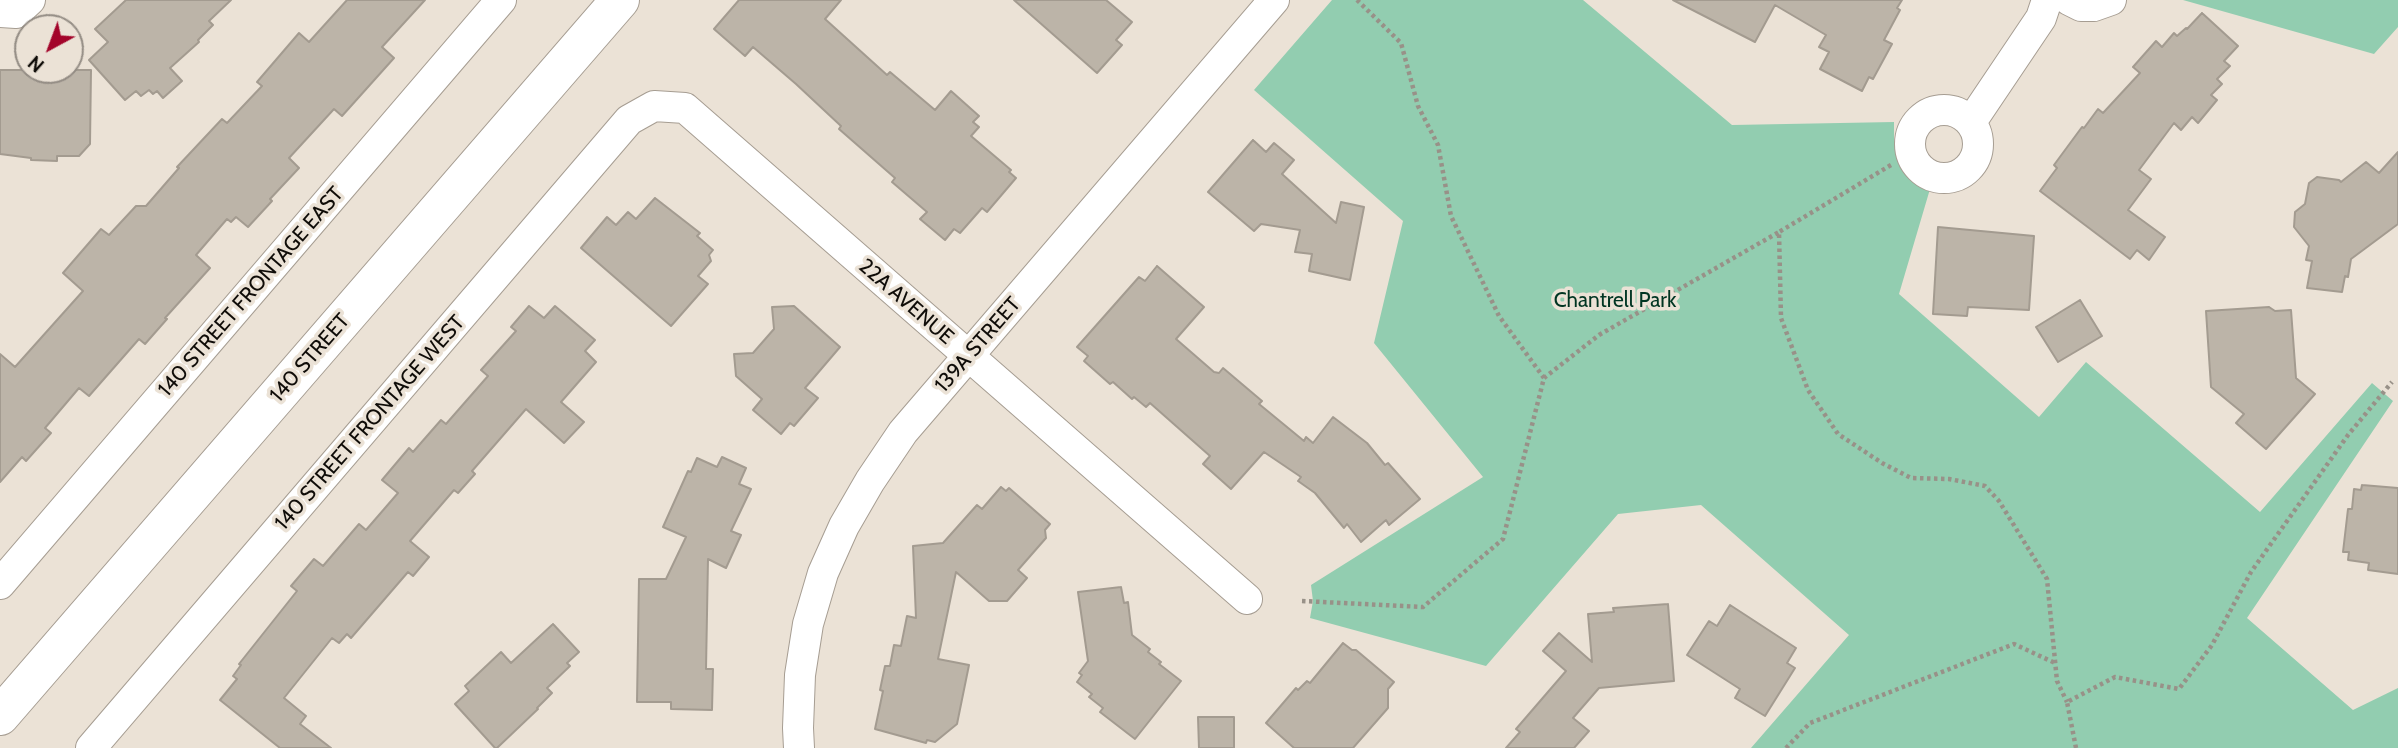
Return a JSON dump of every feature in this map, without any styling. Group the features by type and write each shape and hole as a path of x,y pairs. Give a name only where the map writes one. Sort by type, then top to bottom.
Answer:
{"main road":[{"name":"140 STREET","path":"0,716 620,0"}],"street":[{"path":"0,12 16,13 30,0"},
{"name":"140 STREET FRONTAGE EAST","path":"0,584 501,0"},
{"path":"1971,122 2041,18 2048,0"},
{"path":"2069,0 2081,6 2094,6 2111,0"},
{"name":"139A STREET","path":"799,748 800,675 808,624 823,573 838,538 870,481 903,432 1258,6"},
{"name":"22A AVENUE","path":"654,106 685,108 1247,599"},
{"name":"140 STREET FRONTAGE WEST","path":"91,748 629,120 654,106"}],"path":[{"path":"1357,0 1401,43 1418,106 1438,145 1451,216 1499,316 1544,378"},
{"path":"1302,601 1423,607 1503,539 1544,378 1599,335 1891,165"},
{"path":"1779,232 1781,318 1808,390 1838,434 1882,463 1911,478 1950,479 1985,486 1999,501 2048,579 2057,681 2067,702 2076,748"},
{"path":"2067,702 2115,677 2179,689 2212,645 2251,572 2348,435 2392,382"},
{"path":"1786,748 1810,723 2014,644 2055,663"}],"green space":[{"name":"Chantrell Park","path":"1332,0 1583,0 1732,125 1894,122 1894,139 1901,161 1916,179 1930,189 1899,294 2039,417 2086,362 2260,512 2372,383 2393,401 2247,618 2353,710 2398,688 2398,748 1751,748 1849,635 1701,505 1618,514 1486,666 1310,618 1313,601 1311,585 1483,477 1374,343 1403,221 1254,90"},
{"path":"2183,0 2398,0 2398,27 2374,54"}],"building":[{"path":"126,0 231,0 209,21 213,25 199,42 170,68 182,81 163,98 157,91 153,94 149,90 141,96 136,91 125,100 89,60 108,42 95,29"},
{"path":"347,0 425,0 382,47 394,58 342,116 334,109 289,158 299,168 270,199 272,201 248,227 236,217 231,222 227,219 196,255 210,268 165,318 167,319 145,344 139,339 89,396 79,388 45,428 51,433 26,461 22,457 0,482 0,354 15,367 83,291 63,273 101,229 109,235 136,206 146,206 179,168 177,167 222,119 227,123 262,86 257,82 299,33 309,42"},
{"path":"739,0 841,0 825,19 887,75 890,72 935,110 951,91 979,116 973,122 979,127 971,136 1011,170 1009,172 1016,178 987,212 982,208 960,233 954,229 945,240 920,219 927,212 892,182 895,178 839,129 841,126 796,84 753,47 745,56 714,29"},
{"path":"1014,0 1106,0 1132,22 1116,40 1122,45 1097,73"},
{"path":"1673,0 1902,0 1897,8 1900,10 1884,40 1892,44 1873,79 1869,77 1862,91 1820,69 1829,52 1819,47 1826,35 1775,5 1755,42"},
{"path":"2202,13 2238,46 2224,61 2230,66 2217,79 2222,84 2211,95 2217,100 2198,123 2192,117 2181,130 2174,123 2139,170 2151,179 2128,210 2165,237 2149,260 2137,250 2130,259 2040,191 2057,168 2054,165 2082,127 2084,128 2098,109 2103,113 2140,73 2133,67 2156,41 2162,47 2174,33 2177,36 2187,29"},
{"path":"0,70 14,70 14,84 84,84 84,70 91,70 90,144 79,156 57,156 57,161 31,160 0,154"},
{"path":"1253,140 1266,152 1274,143 1294,160 1282,174 1336,223 1341,202 1364,207 1350,280 1309,271 1312,254 1295,252 1300,230 1261,224 1254,231 1208,192"},
{"path":"2398,152 2398,224 2351,259 2342,292 2307,288 2312,261 2306,260 2309,246 2294,227 2295,212 2305,204 2309,183 2317,177 2341,182 2366,162 2379,173"},
{"path":"655,198 700,233 697,236 713,250 709,255 711,261 698,276 708,284 671,326 581,248 607,217 616,225 628,212 636,219"},
{"path":"1938,227 2034,236 2029,310 1968,307 1967,316 1933,314"},
{"path":"1157,266 1204,307 1176,339 1214,372 1219,373 1223,368 1262,401 1259,404 1304,441 1306,437 1313,443 1333,417 1367,443 1420,499 1389,525 1386,520 1361,542 1347,524 1344,528 1315,493 1298,481 1301,477 1264,452 1231,489 1203,464 1210,456 1150,403 1146,407 1134,397 1132,399 1084,361 1088,356 1077,347 1139,277 1145,281"},
{"path":"2080,300 2102,336 2058,362 2036,327"},
{"path":"529,306 544,318 555,306 595,340 585,351 596,362 561,402 584,422 564,443 526,409 472,471 475,474 458,493 454,490 410,541 429,557 413,576 408,572 351,638 347,634 339,643 332,638 284,698 306,716 300,724 331,748 280,748 220,700 237,679 233,676 241,665 239,664 297,591 291,586 314,559 323,566 359,524 366,530 398,493 382,480 409,448 413,452 441,420 446,424 488,376 481,370 516,331 511,327"},
{"path":"794,306 840,347 805,388 818,398 794,426 790,423 781,434 753,410 762,399 736,376 734,354 753,353 774,329 772,307"},
{"path":"2269,307 2275,311 2291,310 2296,378 2315,394 2266,449 2236,423 2244,414 2211,387 2206,311"},
{"path":"722,457 746,468 739,484 751,489 731,531 741,535 726,568 708,559 706,669 713,669 712,710 671,709 671,702 637,702 639,579 666,579 686,537 663,527 688,471 691,472 697,458 717,467"},
{"path":"2362,485 2398,488 2398,574 2368,570 2369,563 2348,560 2349,552 2343,552 2348,509 2352,509 2354,489 2361,490"},
{"path":"1001,487 1006,491 1009,488 1050,524 1045,530 1046,538 1018,570 1027,578 1007,601 989,601 956,572 938,659 969,665 957,724 935,742 927,740 926,743 875,729 885,666 890,666 894,645 901,646 907,616 916,618 913,546 943,543 977,505 982,509"},
{"path":"1121,587 1124,603 1128,602 1132,635 1150,649 1148,652 1161,662 1159,664 1181,681 1135,739 1100,712 1103,708 1089,697 1092,694 1077,682 1082,675 1079,673 1088,661 1078,592"},
{"path":"1668,604 1674,681 1599,688 1573,718 1589,731 1574,748 1506,748 1520,732 1516,729 1566,671 1543,651 1559,633 1592,662 1588,614 1614,612 1613,608"},
{"path":"1730,605 1796,648 1787,663 1795,668 1765,716 1735,698 1740,689 1687,655 1709,621 1717,626"},
{"path":"553,624 579,652 567,663 570,666 547,688 552,693 538,709 495,748 455,704 469,691 465,686 501,652 511,663"},
{"path":"1343,643 1356,650 1394,682 1388,689 1388,708 1353,748 1294,748 1266,723 1296,688 1298,690 1307,681 1310,683"},
{"path":"1198,717 1234,717 1234,748 1199,748"}]}
